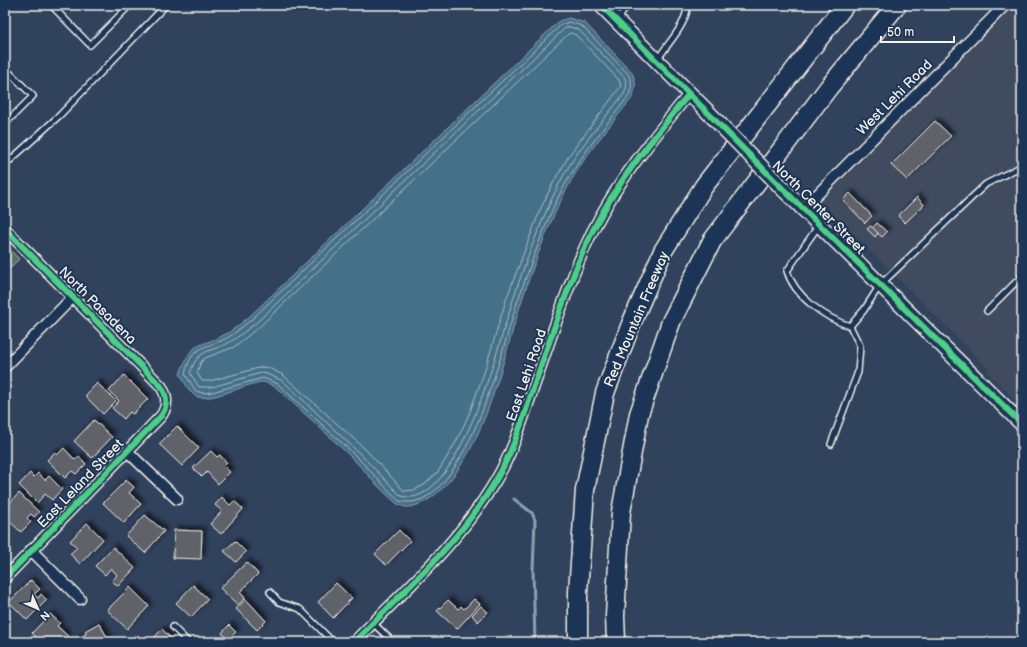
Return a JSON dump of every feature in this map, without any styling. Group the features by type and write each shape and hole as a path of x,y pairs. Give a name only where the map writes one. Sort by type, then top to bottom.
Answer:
{"highway":[{"name":"Red Mountain Freeway","path":"578,642 578,592 585,490 605,393 631,324 664,250 704,186 845,5"},
{"path":"616,642 615,616 620,512 639,414 671,322 712,241 829,87 897,5"}],"street":[{"name":"North Center Street","path":"601,5 803,209 1022,424"},
{"name":"West Lehi Road","path":"803,209 1005,5"},
{"name":"East Lehi Road","path":"354,642 464,528 497,479 516,440 562,308 592,232 623,179 689,94"},
{"name":"North Pasadena","path":"5,229 161,386 167,402"},
{"path":"5,367 73,296"},
{"name":"East Leland Street","path":"5,578 160,416 165,410 167,402"},
{"path":"127,451 177,499"},
{"path":"31,550 80,599"}],"lane":[{"path":"51,5 90,45 130,5"},
{"path":"5,165 60,115 166,5"},
{"path":"617,22 627,5"},
{"path":"657,61 680,31 686,18 688,5"},
{"path":"5,68 33,96 5,124"},
{"path":"850,326 864,310 880,284 986,184 1022,166"},
{"path":"819,224 787,271 790,282 818,310 850,326 860,346 858,372 831,444"},
{"path":"987,311 1022,276"},
{"path":"270,592 279,602 300,609 333,642"},
{"path":"373,622 393,642"},
{"path":"173,627 188,642"}],"shaded area":[{"path":"1013,5 1022,5 1022,407 987,372 989,369 820,201"}],"green space":[{"path":"5,244 19,259 5,273"}],"water":[{"path":"569,18 585,23 631,71 635,81 634,91 632,98 579,167 558,205 520,306 497,384 486,413 475,440 461,465 445,486 426,501 417,505 407,507 398,504 384,492 354,460 277,388 268,383 255,383 217,396 200,397 192,393 180,374 184,363 192,350 234,329 250,316 559,21"}],"building":[{"path":"935,121 951,136 907,180 891,165"},
{"path":"850,193 872,216 865,223 843,200"},
{"path":"917,197 924,205 905,223 898,216"},
{"path":"877,223 887,232 882,237 872,228"},
{"path":"871,226 878,233 875,237 867,229"},
{"path":"124,375 148,399 133,414 130,412 124,419 112,408 119,401 109,391"},
{"path":"97,383 116,401 103,414 85,396"},
{"path":"94,420 112,437 92,458 74,441"},
{"path":"177,426 199,448 182,466 159,444"},
{"path":"64,448 75,460 79,456 86,464 76,474 72,471 65,478 47,460 55,452 57,455"},
{"path":"211,451 217,457 220,455 227,463 224,466 230,472 218,484 207,472 202,477 193,468"},
{"path":"30,473 34,477 38,473 45,480 49,476 62,489 52,500 45,494 37,503 19,485"},
{"path":"126,480 134,487 129,493 141,504 124,523 103,503"},
{"path":"19,493 39,512 34,517 31,514 27,518 31,522 21,532 5,517 5,508"},
{"path":"222,497 230,505 234,501 243,509 221,534 210,524 222,511 215,505"},
{"path":"145,515 164,531 145,553 126,536"},
{"path":"87,523 103,539 80,564 70,554 77,547 70,541"},
{"path":"174,530 202,531 201,559 173,558"},
{"path":"399,530 410,541 386,565 375,554"},
{"path":"235,541 246,552 236,562 224,551"},
{"path":"113,547 135,568 118,586 112,581 117,575 111,568 105,575 95,566"},
{"path":"247,562 258,574 240,592 245,598 238,605 220,588"},
{"path":"31,580 40,589 34,594 38,598 41,594 47,600 27,620 9,602"},
{"path":"336,583 352,598 333,618 318,602"},
{"path":"193,585 208,599 191,617 176,603"},
{"path":"130,587 149,606 127,629 107,610"},
{"path":"246,599 266,621 257,630 236,609"},
{"path":"474,599 480,604 457,629 437,611 448,600 458,609 461,606 464,609"},
{"path":"481,606 488,612 478,622 472,615"},
{"path":"50,614 60,623 57,626 68,636 63,642 41,642 32,633"},
{"path":"99,623 110,642 76,642 75,640 86,634 85,631"},
{"path":"229,625 236,632 228,640 222,633"},
{"path":"162,629 175,642 150,642"}],"waterway":[{"path":"514,499 532,513 535,520 533,570 535,642"}],"cycle path":[{"path":"601,5 784,190 1022,424"},
{"path":"354,642 430,565 466,524 482,503 507,459 516,437 562,305 592,232 616,190 630,170 689,94"},
{"path":"5,229 161,386 166,398 165,409 161,416 5,578"}]}
